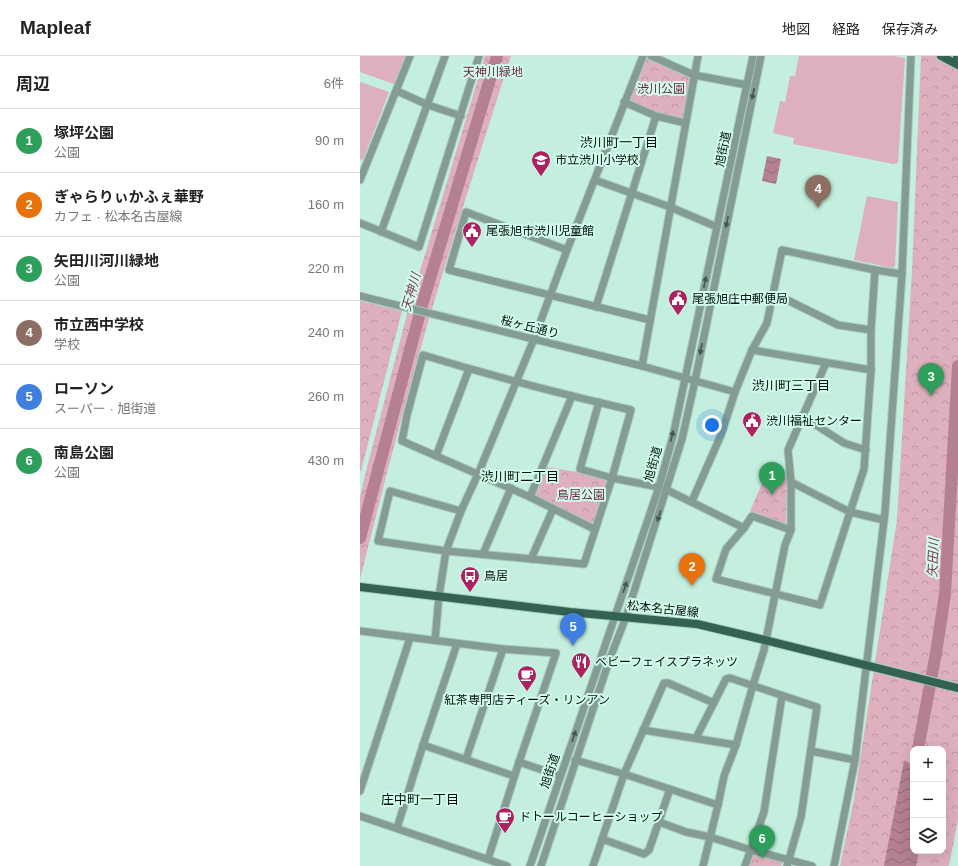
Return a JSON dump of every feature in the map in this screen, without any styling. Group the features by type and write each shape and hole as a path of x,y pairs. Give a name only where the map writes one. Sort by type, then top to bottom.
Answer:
{"main road":[{"path":"940,56 958,65"},
{"name":"松本名古屋線","path":"360,587 614,617 697,624 958,688"}],"street":[{"path":"360,180 410,56"},
{"path":"381,232 445,56"},
{"path":"360,223 419,247 479,56"},
{"path":"435,640 439,596 446,551 461,511 534,339 643,56"},
{"path":"651,56 694,75 747,85"},
{"path":"642,366 698,56"},
{"name":"旭街道","path":"530,866 659,487 673,436 753,56"},
{"name":"旭街道","path":"541,866 575,760 609,661 626,617 683,435 761,56"},
{"path":"834,866 855,760 880,565 902,274 911,56"},
{"path":"396,91 428,105 461,116"},
{"path":"624,102 656,116 685,123"},
{"path":"596,306 633,193 656,116"},
{"path":"595,180 670,207 717,227"},
{"path":"567,250 466,212 449,270 650,320"},
{"path":"692,501 721,435 735,392 752,350 767,323 782,250 875,270 902,274"},
{"path":"791,530 752,516 726,549 716,580 820,605 864,469 875,270"},
{"path":"773,293 838,325 871,330"},
{"name":"桜ヶ丘通り","path":"360,296 642,366 735,392"},
{"path":"752,350 870,370"},
{"path":"461,511 390,492 378,541 446,551 584,564 594,529 612,478 631,410 469,369 423,355 407,415 402,441 511,488 594,529"},
{"path":"703,866 724,776 736,744 752,685 764,650 785,545 791,530 791,482 788,450 826,363"},
{"path":"436,456 469,369"},
{"path":"530,497 572,396"},
{"path":"599,402 580,469 612,478 659,487"},
{"path":"802,416 844,443 866,450"},
{"path":"791,482 850,512 884,520"},
{"path":"483,554 511,488"},
{"path":"667,490 744,528"},
{"path":"531,559 553,509"},
{"path":"360,632 503,649 556,653 514,776 488,859"},
{"path":"360,791 410,638"},
{"path":"397,828 457,644"},
{"path":"466,759 503,649"},
{"path":"696,738 726,679 730,678 817,707 801,817 788,863"},
{"path":"593,866 624,774 664,683 668,683 714,702"},
{"path":"745,866 764,812 782,696"},
{"path":"643,730 736,744"},
{"path":"423,745 514,776"},
{"path":"811,751 855,760"},
{"path":"575,760 624,774 718,805"},
{"path":"519,762 560,776"},
{"path":"602,839 644,854 649,850 670,789"},
{"path":"360,816 507,866"},
{"path":"659,822 686,832 710,837 788,863 812,866"}],"green space":[{"path":"360,56 405,56 394,84 360,72"},
{"name":"天神川緑地","path":"485,56 511,56 429,319 402,416 360,579 360,498 365,475 407,314"},
{"path":"799,56 893,56 905,58 898,163 893,164 793,144 794,138 773,133 780,101 785,102 790,76 795,76"},
{"path":"921,56 958,56 958,819 949,866 840,866 854,799 897,520 912,271"},
{"name":"渋川公園","path":"645,58 691,76 682,119 657,113 629,100"},
{"path":"360,82 389,92 363,160 360,159"},
{"path":"867,196 898,202 895,266 892,268 854,260"},
{"path":"360,301 402,311 361,471 360,471"},
{"name":"鳥居公園","path":"546,467 609,479 593,524 533,495"},
{"path":"768,470 787,478 786,525 750,511"},
{"path":"753,854 783,861 781,866 748,866"}],"water":[{"path":"767,156 781,159 776,184 762,181"},
{"path":"904,761 910,764 910,854 918,854 916,866 884,866"}],"waterway":[{"name":"天神川","path":"360,538 422,305 497,56"},
{"name":"矢田川","path":"919,746 936,653 945,594 958,366"}],"place":[{"name":"市立渋川小学校","path":"541,177"},
{"name":"市立西中学校","path":"818,208"},
{"name":"尾張旭市渋川児童館","path":"472,248"},
{"name":"尾張旭庄中郵便局","path":"678,316"},
{"name":"矢田川河川緑地","path":"931,396"},
{"name":"渋川福祉センター","path":"752,438"},
{"name":"塚坪公園","path":"772,495"},
{"name":"ぎゃらりぃかふぇ華野","path":"692,586"},
{"name":"鳥居","path":"470,593"},
{"name":"ローソン","path":"573,646"},
{"name":"ベビーフェイスプラネッツ","path":"581,679"},
{"name":"紅茶専門店ティーズ・リンアン","path":"527,692"},
{"name":"ドトールコーヒーショップ","path":"505,834"},
{"name":"南島公園","path":"762,858"}],"district":[{"name":"渋川町一丁目","path":"619,142"},
{"name":"渋川町三丁目","path":"791,385"},
{"name":"渋川町二丁目","path":"520,476"},
{"name":"庄中町一丁目","path":"420,799"}]}
